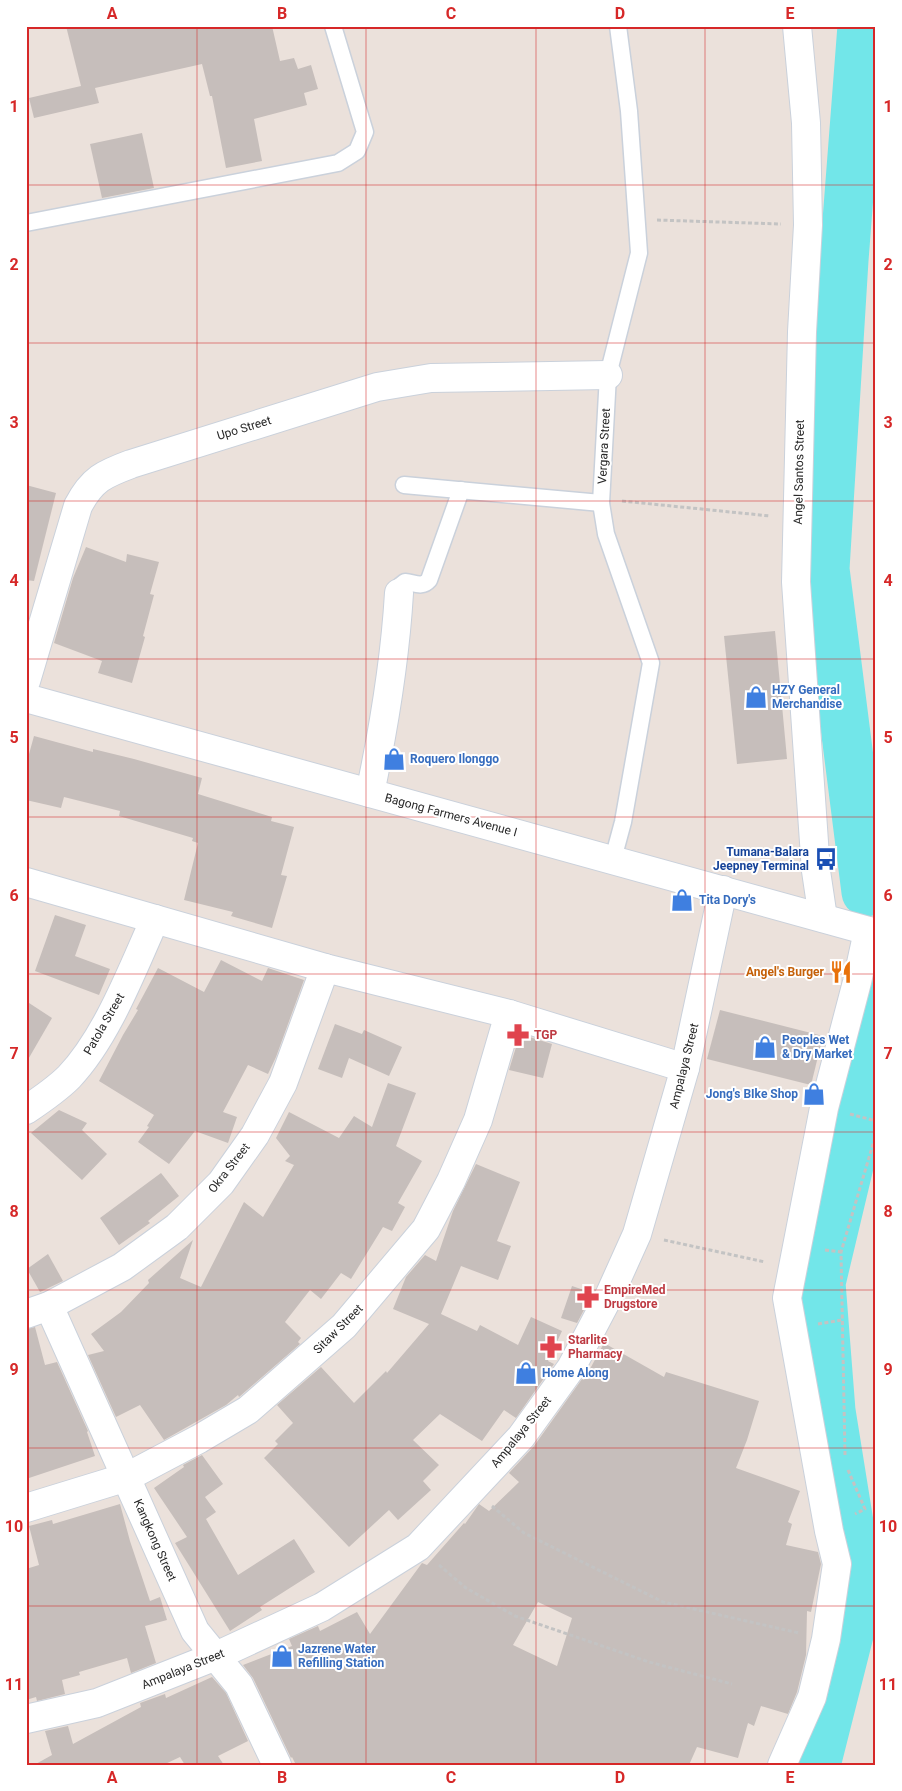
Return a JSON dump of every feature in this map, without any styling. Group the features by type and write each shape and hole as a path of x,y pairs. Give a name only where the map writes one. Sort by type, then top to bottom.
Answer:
{"street":[{"name":"Angel Santos Street","path":"797,26 806,123 808,225 802,332 796,582 816,871 823,918"},
{"name":"Upo Street","path":"26,681 78,506 85,491 97,480 112,471 377,386 431,378 608,375"},
{"path":"370,793 380,747 392,668 399,593"},
{"name":"Bagong Farmers Avenue I","path":"26,698 872,932"},
{"path":"26,882 325,968 509,1014 685,1068"},
{"name":"Ampalaya Street","path":"26,1719 97,1703 216,1656 322,1606 418,1547 521,1437 571,1368 610,1294 637,1234 685,1068 722,890"},
{"name":"Patola Street","path":"26,1110 47,1096 68,1077 86,1056 118,1003 155,920"},
{"path":"782,1765 812,1697 826,1639 837,1564 829,1531 787,1298 824,1108 872,932"},
{"name":"Okra Street","path":"38,1310 122,1267 177,1227 221,1183 254,1135 283,1084 325,968"},
{"name":"Sitaw Street","path":"26,1508 127,1477 248,1410 344,1326 426,1229 451,1181 478,1120 509,1014"},
{"name":"Kangkong Street","path":"38,1310 127,1477 195,1631 239,1686 277,1765"}],"lane":[{"path":"26,223 338,164 357,151 365,132 333,26"},
{"name":"Vergara Street","path":"613,859 623,822 650,662 606,534 601,501 608,375 639,253 629,111 618,26"},
{"path":"404,485 601,501"},
{"path":"399,593 400,586 405,582 418,585 426,584 429,580 461,490"}],"path":[{"path":"637,219 808,225"},
{"path":"601,501 798,519"},
{"path":"843,1113 876,1121"},
{"path":"846,1456 841,1252 876,1134"},
{"path":"637,1234 793,1268"},
{"path":"835,1251 841,1252"},
{"path":"834,1322 842,1320"},
{"path":"846,1465 865,1509 856,1514"},
{"path":"472,1490 524,1533 663,1602 826,1639"},
{"path":"418,1547 466,1588 515,1616 649,1662 732,1684"}],"building":[{"path":"66,26 272,26 280,61 294,58 298,69 311,65 318,89 304,93 307,105 254,119 262,161 226,168 212,96 210,96 202,64 95,88 99,103 34,118 29,98 81,86"},
{"path":"142,133 154,188 102,198 90,144"},
{"path":"26,485 56,493 34,581 26,580"},
{"path":"86,547 126,562 127,554 159,562 150,594 154,595 143,636 145,637 132,683 98,673 102,661 54,643 73,578"},
{"name":"HZY General Merchandise","path":"775,631 787,759 737,764 724,636"},
{"path":"34,736 93,752 93,749 134,759 202,778 198,794 272,817 271,821 294,827 281,875 287,876 272,928 231,916 233,912 184,900 198,843 192,841 193,838 119,816 120,811 64,797 61,808 26,800 26,765"},
{"path":"55,915 86,925 75,956 110,969 99,995 35,971"},
{"path":"221,960 262,981 268,968 304,980 268,1074 248,1065 223,1112 237,1117 228,1143 195,1131 169,1164 138,1142 149,1127 147,1126 154,1115 99,1081 138,1010 136,1009 158,968 204,992"},
{"path":"26,1001 52,1018 26,1063"},
{"name":"Peoples Wet & Dry Market","path":"720,1010 823,1036 811,1085 707,1059"},
{"path":"335,1024 362,1034 364,1030 402,1047 389,1076 349,1058 342,1078 318,1069"},
{"path":"520,1034 552,1044 543,1078 509,1070"},
{"path":"388,1083 416,1093 396,1146 422,1161 398,1203 405,1207 392,1231 383,1227 351,1279 341,1273 321,1299 310,1290 285,1322 301,1338 298,1342 300,1344 239,1397 238,1395 226,1405 164,1440 140,1405 116,1417 88,1355 104,1351 91,1334 121,1312 149,1283 148,1280 193,1240 180,1278 201,1287 244,1202 263,1217 294,1165 285,1161 290,1156 276,1138 289,1112 339,1138 354,1116 372,1127"},
{"path":"59,1110 87,1123 82,1130 107,1154 82,1180 31,1133"},
{"path":"476,1164 520,1182 497,1241 511,1246 498,1280 461,1266 441,1314 477,1331 480,1325 518,1345 531,1317 562,1331 548,1361 554,1364 516,1418 504,1410 482,1441 440,1414 413,1440 439,1465 423,1481 431,1490 398,1520 389,1510 349,1547 264,1458 278,1444 275,1441 293,1423 277,1405 321,1367 354,1403 386,1371 387,1373 429,1324 393,1309 406,1277 425,1255 436,1261 453,1211"},
{"path":"161,1173 179,1196 148,1221 150,1223 119,1245 100,1218"},
{"path":"48,1254 63,1281 40,1292 27,1269"},
{"path":"572,1286 593,1293 577,1323 561,1318"},
{"path":"35,1327 45,1365 57,1362 88,1431 95,1456 26,1479 26,1329"},
{"path":"604,1343 664,1377 666,1372 759,1401 736,1468 800,1491 788,1522 792,1524 786,1545 818,1552 821,1564 811,1612 807,1611 806,1655 797,1692 788,1714 761,1706 754,1726 748,1723 738,1758 697,1747 689,1765 296,1765 253,1678 243,1665 292,1646 289,1639 318,1626 320,1631 357,1612 370,1634 422,1563 427,1565 465,1524 479,1504 489,1511 519,1482 509,1473 534,1446 582,1379 584,1380","holes":["538,1602 572,1618 557,1666 513,1645"]},
{"path":"202,1455 223,1484 205,1497 216,1512 206,1519 238,1575 294,1539 315,1572 260,1607 262,1610 230,1631 175,1543 187,1537 154,1488 184,1467 183,1465"},
{"path":"120,1504 150,1601 160,1597 167,1620 145,1626 156,1663 131,1673 127,1658 79,1672 80,1675 62,1680 65,1694 37,1701 36,1697 26,1700 26,1569 39,1565 29,1526 52,1520 53,1524"},
{"path":"212,1677 226,1693 248,1741 218,1756 224,1765 185,1765 180,1757 163,1765 34,1765 52,1755 45,1731 68,1726 73,1744 141,1707 140,1703 165,1694 166,1698"}],"waterway":[{"path":"862,26 844,260 825,569 866,892"},
{"path":"816,1765 860,1591 831,1411 821,1283 858,1128 876,995"}],"place":[{"name":"HZY General Merchandise","path":"756,697"},
{"name":"Roquero Ilonggo","path":"394,759"},
{"name":"Tumana-Balara Jeepney Terminal","path":"826,859"},
{"name":"Tita Dory's","path":"682,900"},
{"name":"Angel's Burger","path":"841,972"},
{"name":"TGP","path":"518,1035"},
{"name":"Peoples Wet & Dry Market","path":"765,1047"},
{"name":"Jong's BIke Shop","path":"814,1094"},
{"name":"EmpireMed Drugstore","path":"588,1297"},
{"name":"Starlite Pharmacy","path":"551,1347"},
{"name":"Home Along","path":"526,1373"},
{"name":"Jazrene Water Refilling Station","path":"282,1656"}]}
